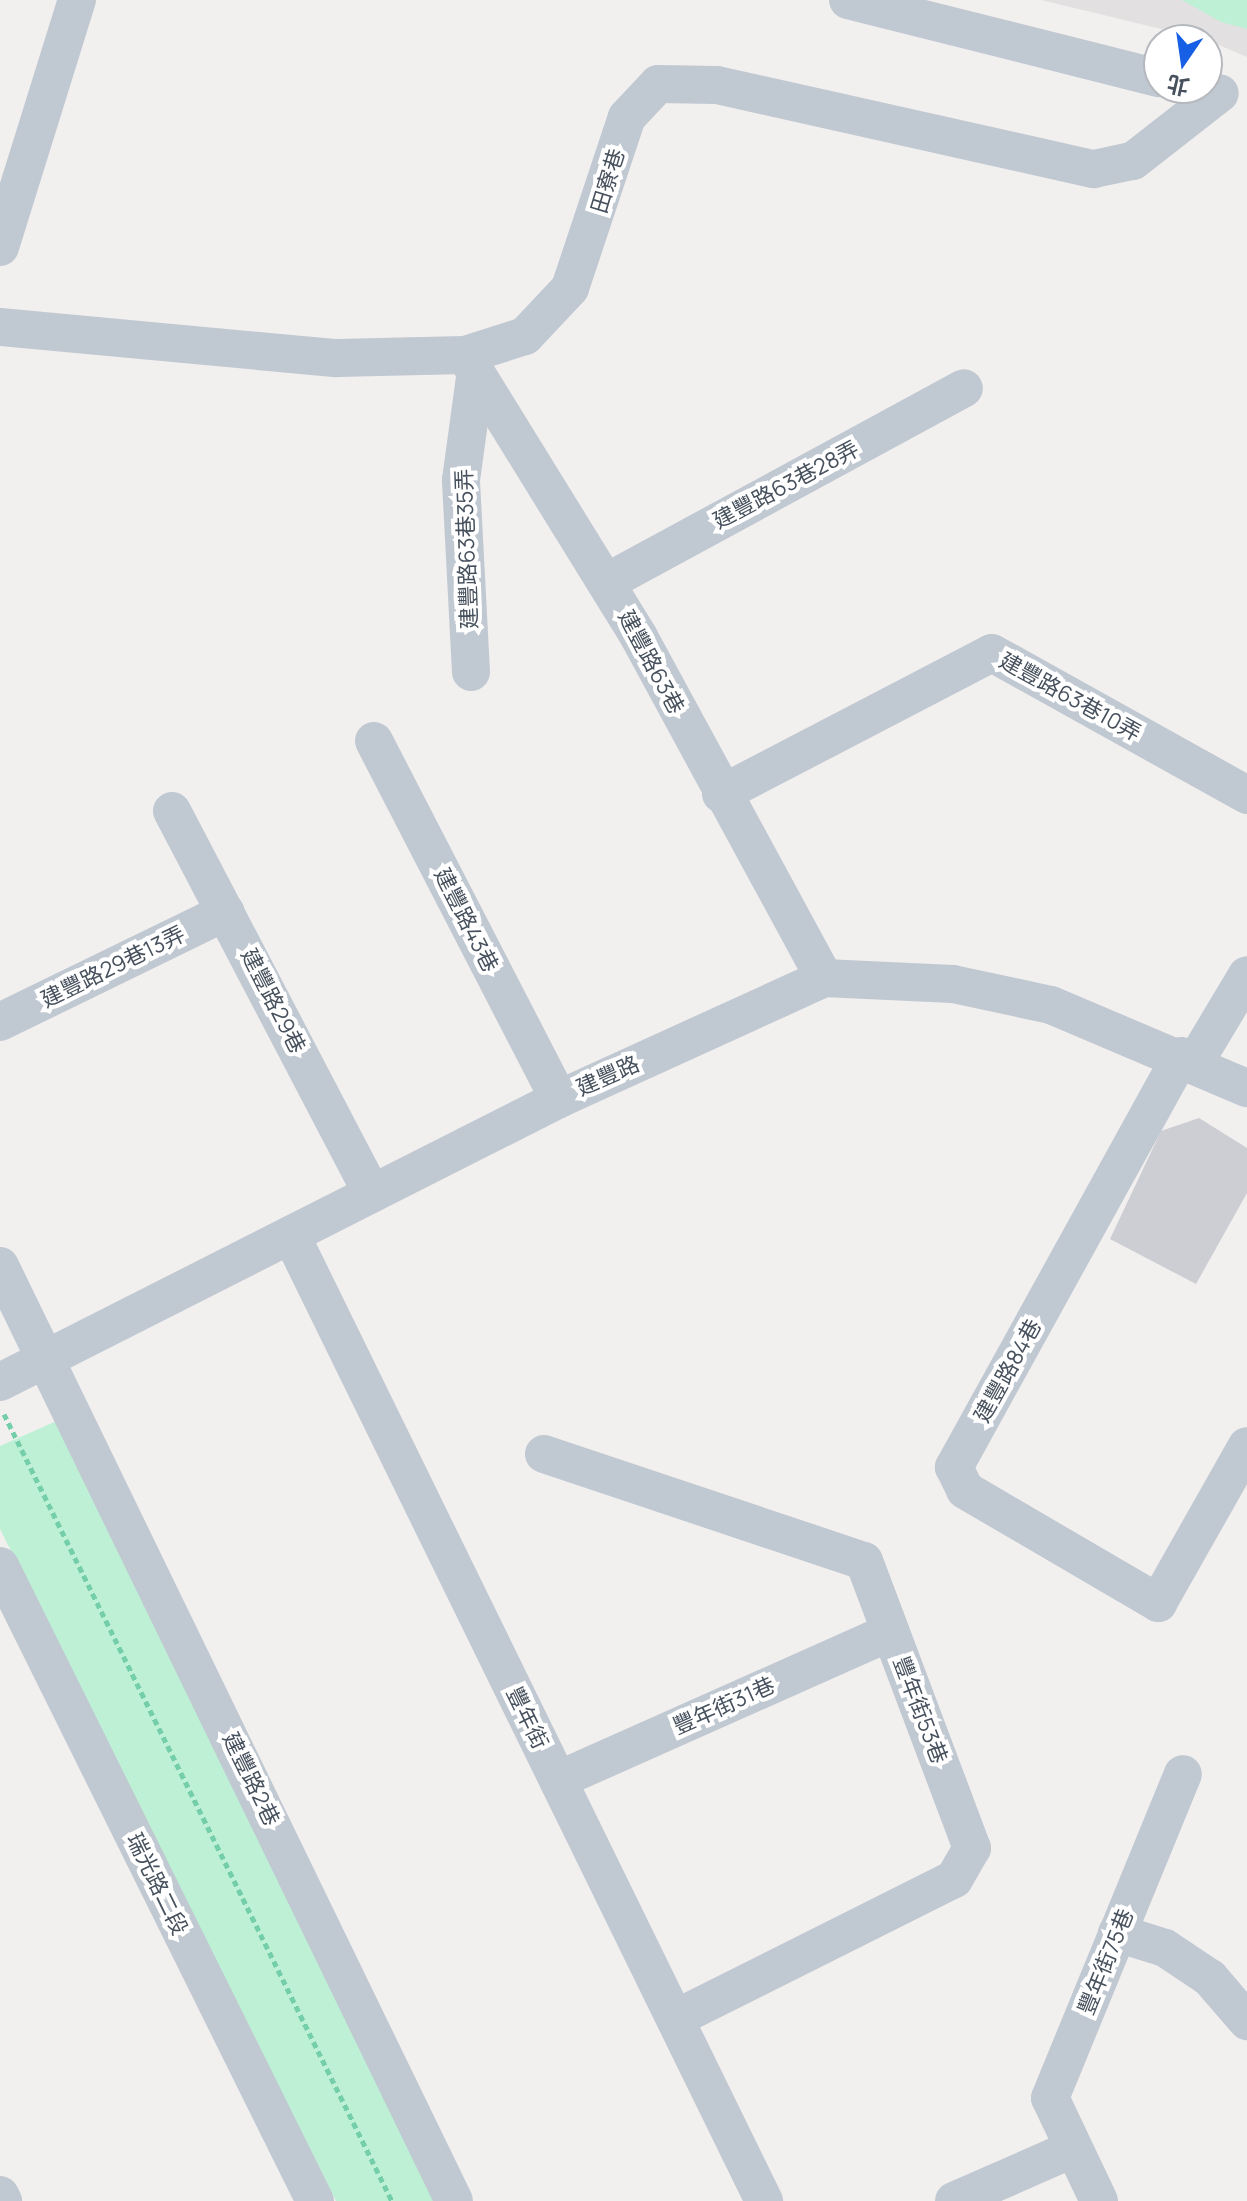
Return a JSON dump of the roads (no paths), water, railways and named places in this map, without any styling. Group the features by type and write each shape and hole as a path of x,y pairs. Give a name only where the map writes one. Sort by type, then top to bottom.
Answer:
{"street":[{"path":"0,247 77,0"},
{"path":"848,0 1143,74"},
{"name":"田寮巷","path":"0,327 337,358 470,366 525,336 570,288 627,117 658,84 717,85 1094,169 1133,161 1209,104"},
{"name":"建豐路63巷","path":"470,366 607,582 824,978"},
{"name":"建豐路63巷35弄","path":"470,366 461,480 471,672"},
{"name":"建豐路63巷28弄","path":"607,582 964,388"},
{"name":"建豐路63巷10弄","path":"721,794 992,653 1247,795"},
{"name":"建豐路43巷","path":"374,741 559,1099"},
{"name":"建豐路29巷","path":"172,811 371,1192"},
{"name":"建豐路29巷13弄","path":"0,1022 226,912"},
{"path":"1188,1059 1247,975"},
{"name":"建豐路","path":"0,1382 559,1099 824,978 953,984 1023,999 1188,1059 1247,1088"},
{"name":"建豐路84巷","path":"1188,1059 954,1467 965,1490 1158,1603 1247,1446"},
{"name":"豐年街","path":"291,1235 764,2201"},
{"name":"建豐路2巷","path":"0,1266 48,1357 454,2201"},
{"name":"豐年街53巷","path":"544,1454 864,1561 972,1848 954,1879 675,2019"},
{"name":"瑞光路二段","path":"0,1566 315,2201"},
{"name":"豐年街31巷","path":"558,1780 891,1632"},
{"name":"豐年街75巷","path":"1099,2201 1070,2150 1050,2098 1183,1774"},
{"path":"1117,1933 1165,1948 1210,1978 1247,2021"},
{"path":"954,2201 1070,2150"},
{"path":"0,2195 3,2201"}]}
